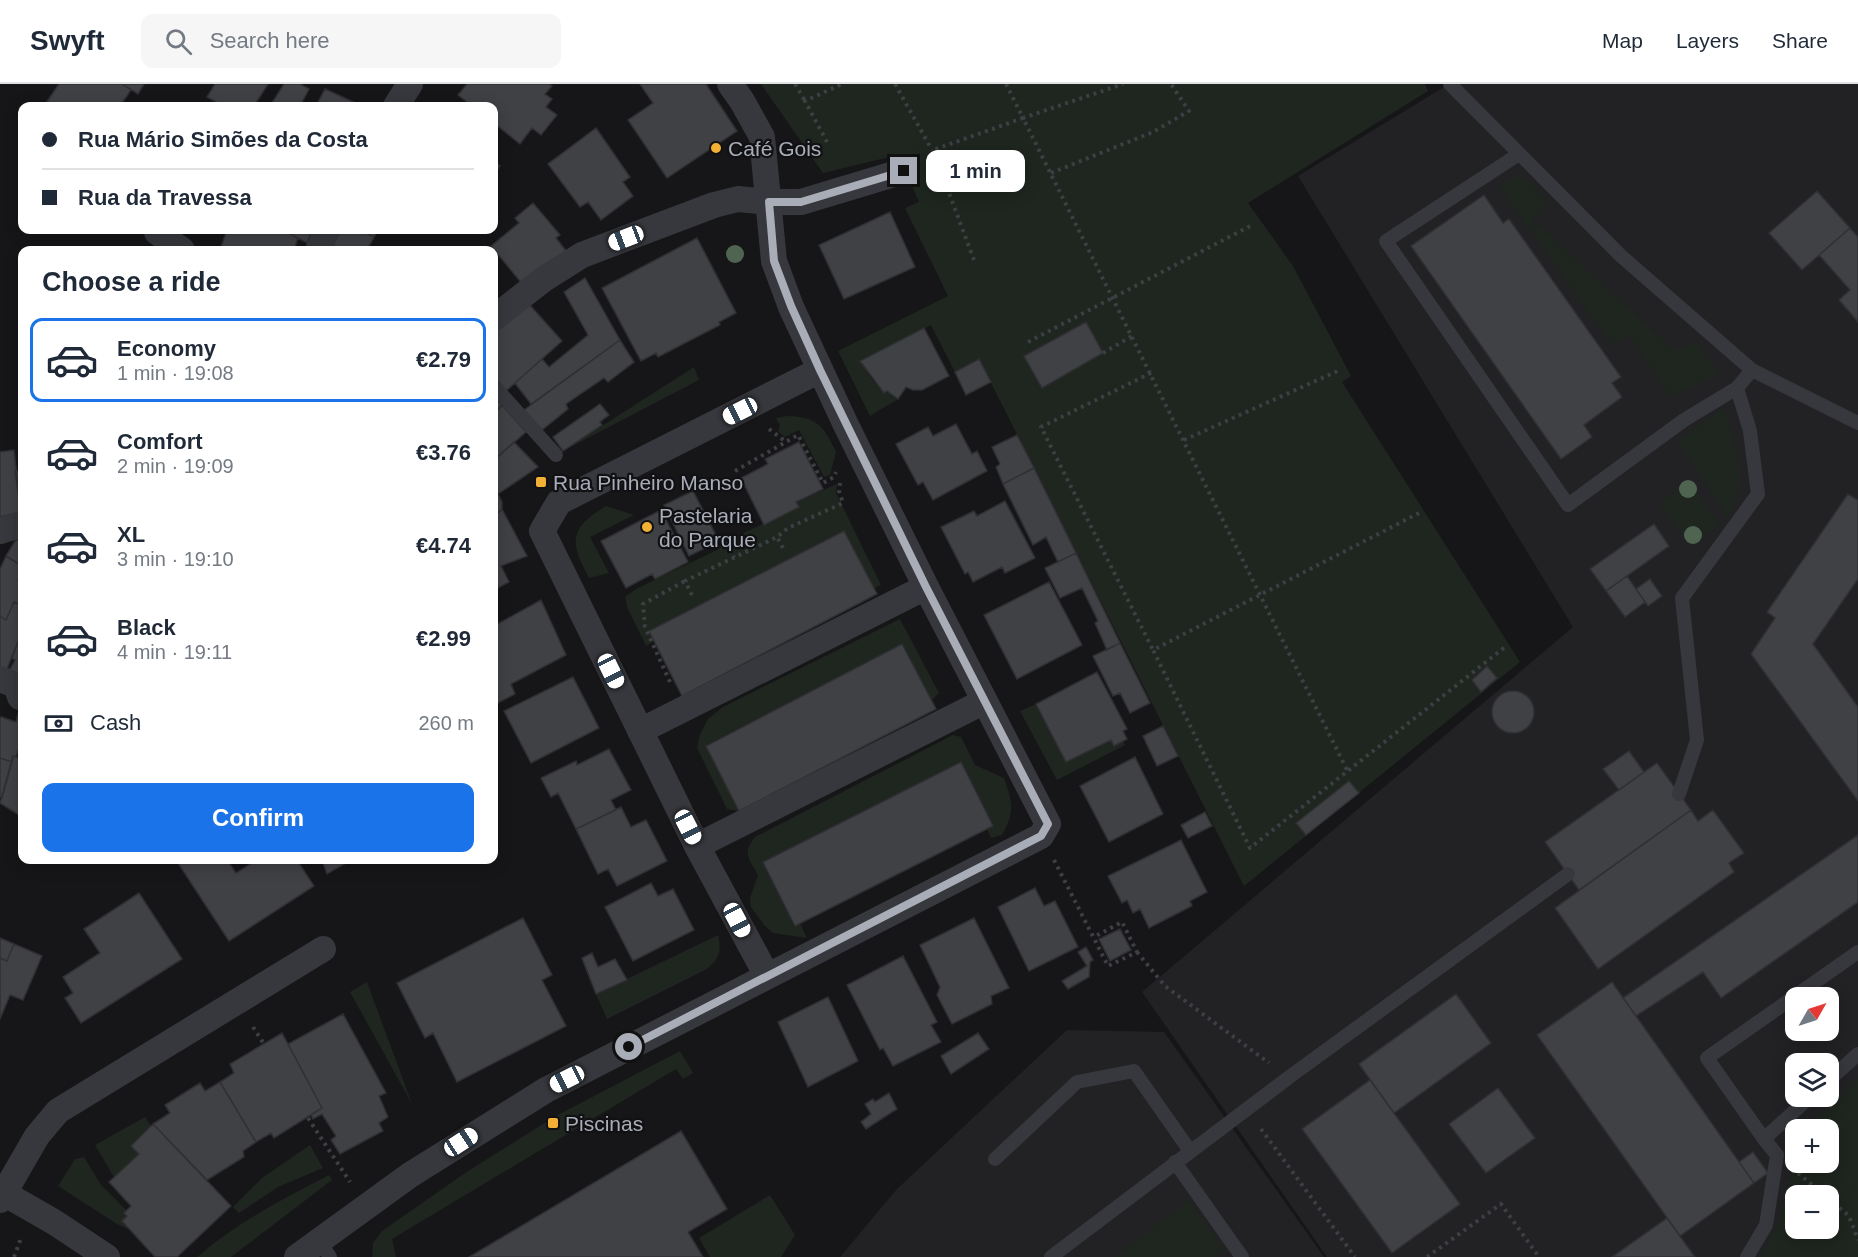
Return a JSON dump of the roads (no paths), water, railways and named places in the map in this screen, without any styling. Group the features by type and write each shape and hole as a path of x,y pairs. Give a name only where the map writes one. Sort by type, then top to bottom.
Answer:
{"street":[{"path":"399,102 410,84"},
{"path":"297,1257 324,1248 366,1205 478,1131 546,1090 1041,836 1048,824 926,587 791,306 774,261 762,137 730,84"},
{"path":"498,315 544,279 582,255 714,205 738,199 801,202 904,171"},
{"path":"160,234 177,246"},
{"path":"767,976 698,846 542,531 559,502 820,370"},
{"path":"0,531 18,525"},
{"path":"640,731 926,587"},
{"path":"0,679 16,685 18,691"},
{"path":"698,846 985,701"},
{"path":"106,1257 54,1222 1,1195 37,1136 58,1111 323,949"}],"lane":[{"path":"1450,84 1621,256 1752,370 1858,423"},
{"path":"1519,154 1386,241 1568,506 1684,420 1737,388 1752,370"},
{"path":"1679,794 1697,740 1682,598 1758,494 1750,431 1737,388"},
{"path":"498,390 556,455"},
{"path":"1051,1257 1292,1075 1568,874"},
{"path":"1747,1257 1766,1225 1777,1155 1707,1058 1858,952"},
{"path":"1839,1071 1858,1054"},
{"path":"995,1159 1077,1082 1134,1071 1190,1151"},
{"path":"1764,1139 1799,1107"},
{"path":"1175,1162 1242,1257"}],"place":[{"name":"Café Gois","path":"716,148"},
{"name":"Rua Pinheiro Manso","path":"541,482"},
{"name":"Pastelaria do Parque","path":"647,527"},
{"name":"Piscinas","path":"553,1123"}]}
